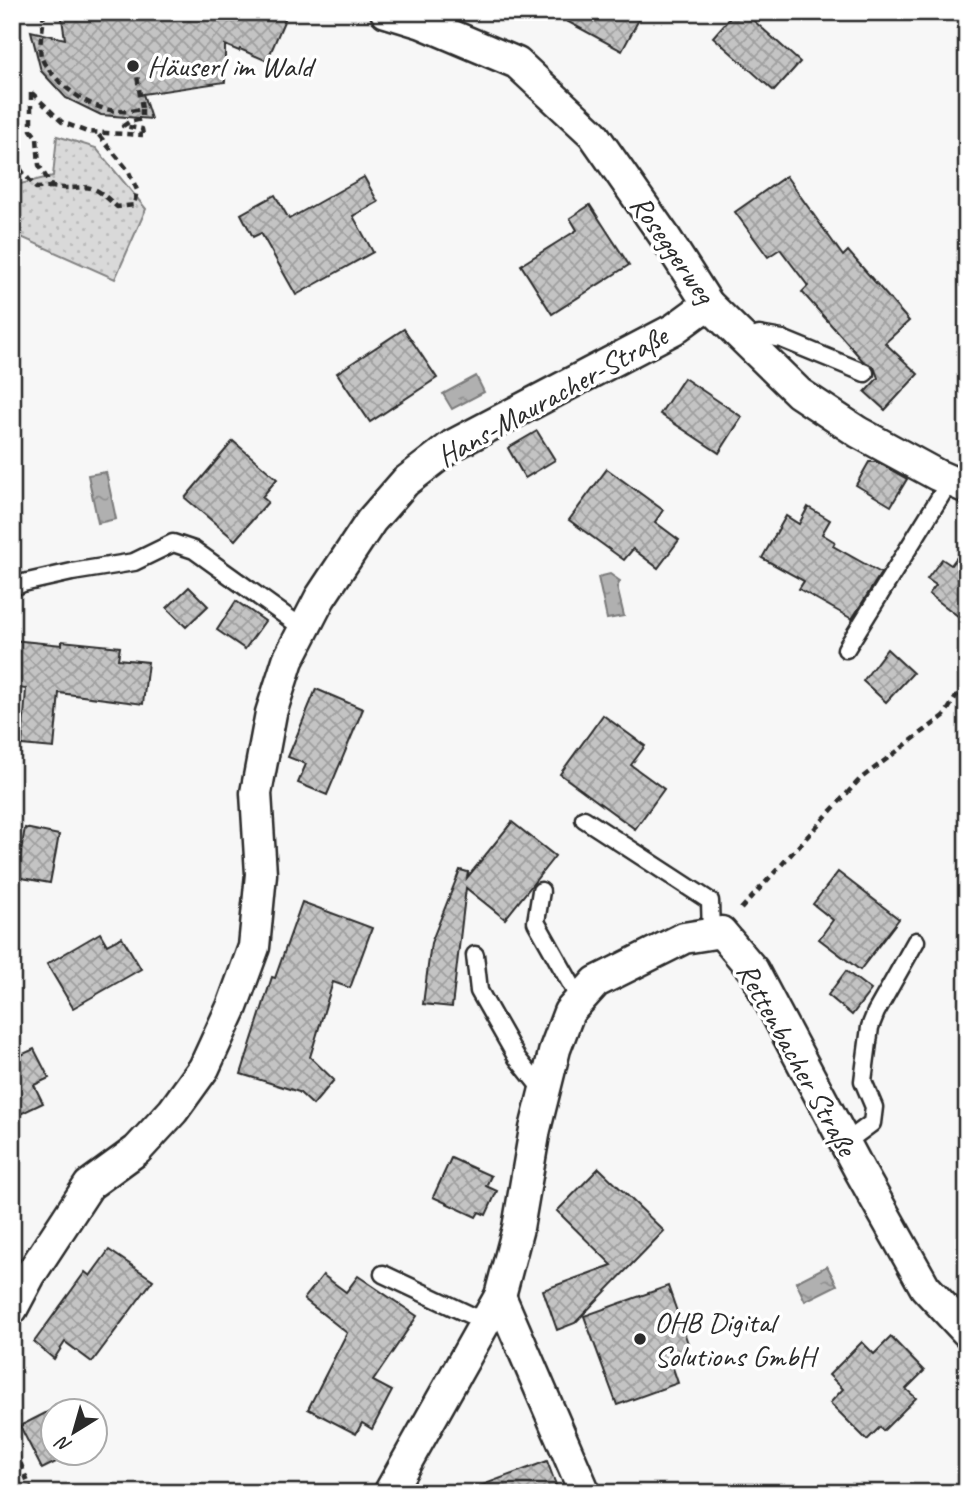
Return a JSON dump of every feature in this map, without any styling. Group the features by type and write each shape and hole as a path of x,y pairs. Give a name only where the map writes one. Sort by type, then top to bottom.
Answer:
{"street":[{"name":"Roseggerweg","path":"386,12 422,23 517,63 593,134 708,304 799,393 858,432 958,484"},
{"name":"Hans-Mauracher-Straße","path":"12,1309 30,1275 89,1185 137,1150 173,1111 204,1068 232,1007 254,947 261,874 256,793 271,713 288,660 320,598 371,521 405,481 453,445 674,329 708,304"},
{"name":"Rettenbacher Straße","path":"389,1493 499,1296 518,1228 544,1092 555,1049 569,1012 596,982 684,938 721,932 753,970 925,1287 967,1332"},
{"path":"499,1296 585,1493"}],"lane":[{"path":"745,340 759,335 782,339 865,373"},
{"path":"846,649 958,484"},
{"path":"12,588 72,572 134,562 173,543 194,550 304,629"},
{"path":"584,819 710,901 711,934"},
{"path":"541,891 536,922 580,1000"},
{"path":"845,1143 872,1123 874,1107 863,1081 870,1027 916,941"},
{"path":"475,955 478,991 517,1058 544,1092"},
{"path":"383,1274 485,1322"}],"path":[{"path":"43,12 41,55 47,69 74,96 92,105 115,111 142,108"},
{"path":"52,187 39,165 37,138 31,130 31,93 62,121 87,132 143,135 142,129 124,127 129,122 142,119 136,68"},
{"path":"12,159 36,188 66,189 89,185 101,191 117,207 134,205 137,190 128,170 97,133"},
{"path":"753,896 860,779 944,716 967,679"},
{"path":"12,1406 19,1416"},
{"path":"12,1441 32,1493"}],"shaded area":[{"path":"57,136 96,148 146,209 115,279 12,233 16,185 53,176"}],"water":[{"path":"476,376 484,392 452,409 443,394"},
{"path":"106,472 116,519 98,523 88,475"},
{"path":"610,574 620,581 617,587 624,616 607,619 598,577"},
{"path":"827,1266 837,1285 805,1301 796,1282"}],"building":[{"name":"Häuserl im Wald","path":"61,12 288,12 267,61 225,45 225,82 143,94 151,119 101,115 66,98 41,71 31,31 65,39"},
{"path":"550,12 643,12 622,51"},
{"path":"735,12 744,12 800,62 774,91 713,37"},
{"path":"786,176 843,256 848,251 909,321 885,343 918,374 885,410 865,392 878,378 874,367 863,361 802,292 808,286 780,249 768,257 735,212"},
{"path":"364,177 378,202 353,216 373,252 296,295 261,233 253,237 241,214 275,195 289,219"},
{"path":"590,205 629,265 552,314 521,265 577,230 570,218"},
{"path":"404,329 437,378 370,422 337,373"},
{"path":"684,378 742,417 719,453 660,414"},
{"path":"537,431 555,460 525,478 508,448"},
{"path":"233,441 277,479 262,497 268,502 235,540 185,498"},
{"path":"869,462 877,462 907,479 891,506 856,485"},
{"path":"607,469 663,510 655,522 679,540 658,568 633,549 624,560 569,520"},
{"path":"808,507 830,520 822,534 835,542 833,546 881,573 852,619 799,589 804,581 762,558 786,516 799,524"},
{"path":"967,544 967,623 929,594 936,585 927,579 942,559 951,565"},
{"path":"189,587 208,606 186,627 167,608"},
{"path":"236,601 265,621 245,649 217,630"},
{"path":"12,640 62,645 62,641 120,647 118,659 148,662 143,704 59,693 54,748 22,745 26,689 12,687"},
{"path":"887,649 913,673 886,702 863,681"},
{"path":"316,689 363,709 327,795 298,783 306,764 288,757"},
{"path":"603,715 645,746 631,765 664,789 635,829 560,774"},
{"path":"512,822 555,856 505,919 466,888 452,1007 423,1004 431,943 460,870 468,872 467,878"},
{"path":"25,828 59,835 50,883 16,877"},
{"path":"838,872 899,919 860,970 819,939 833,920 813,904"},
{"path":"302,902 372,928 350,988 333,982 310,1057 334,1080 313,1105 299,1092 241,1074 272,977 275,978"},
{"path":"100,933 107,945 122,937 141,969 73,1008 47,964"},
{"path":"846,971 871,990 852,1015 828,995"},
{"path":"12,1043 19,1056 34,1049 49,1078 34,1085 43,1103 12,1118"},
{"path":"451,1158 491,1176 486,1186 497,1191 486,1215 479,1212 476,1217 433,1197"},
{"path":"599,1168 664,1231 575,1323 557,1330 543,1290 612,1265 557,1211"},
{"path":"109,1250 153,1280 92,1362 65,1342 54,1359 34,1342 85,1272 90,1276"},
{"path":"323,1275 346,1292 358,1276 417,1316 373,1381 392,1391 372,1429 362,1423 356,1434 308,1409 347,1333 304,1299"},
{"name":"OHB Digital Solutions GmbH","path":"668,1286 690,1349 669,1356 678,1383 617,1405 584,1316"},
{"path":"891,1337 924,1371 906,1389 916,1398 883,1431 880,1427 867,1440 830,1403 843,1389 829,1375 862,1342 874,1354"},
{"path":"38,1417 38,1461 20,1426"},
{"path":"547,1461 559,1493 470,1493 469,1490"}],"place":[{"name":"Häuserl im Wald","path":"133,66"},
{"name":"OHB Digital Solutions GmbH","path":"640,1339"}]}
